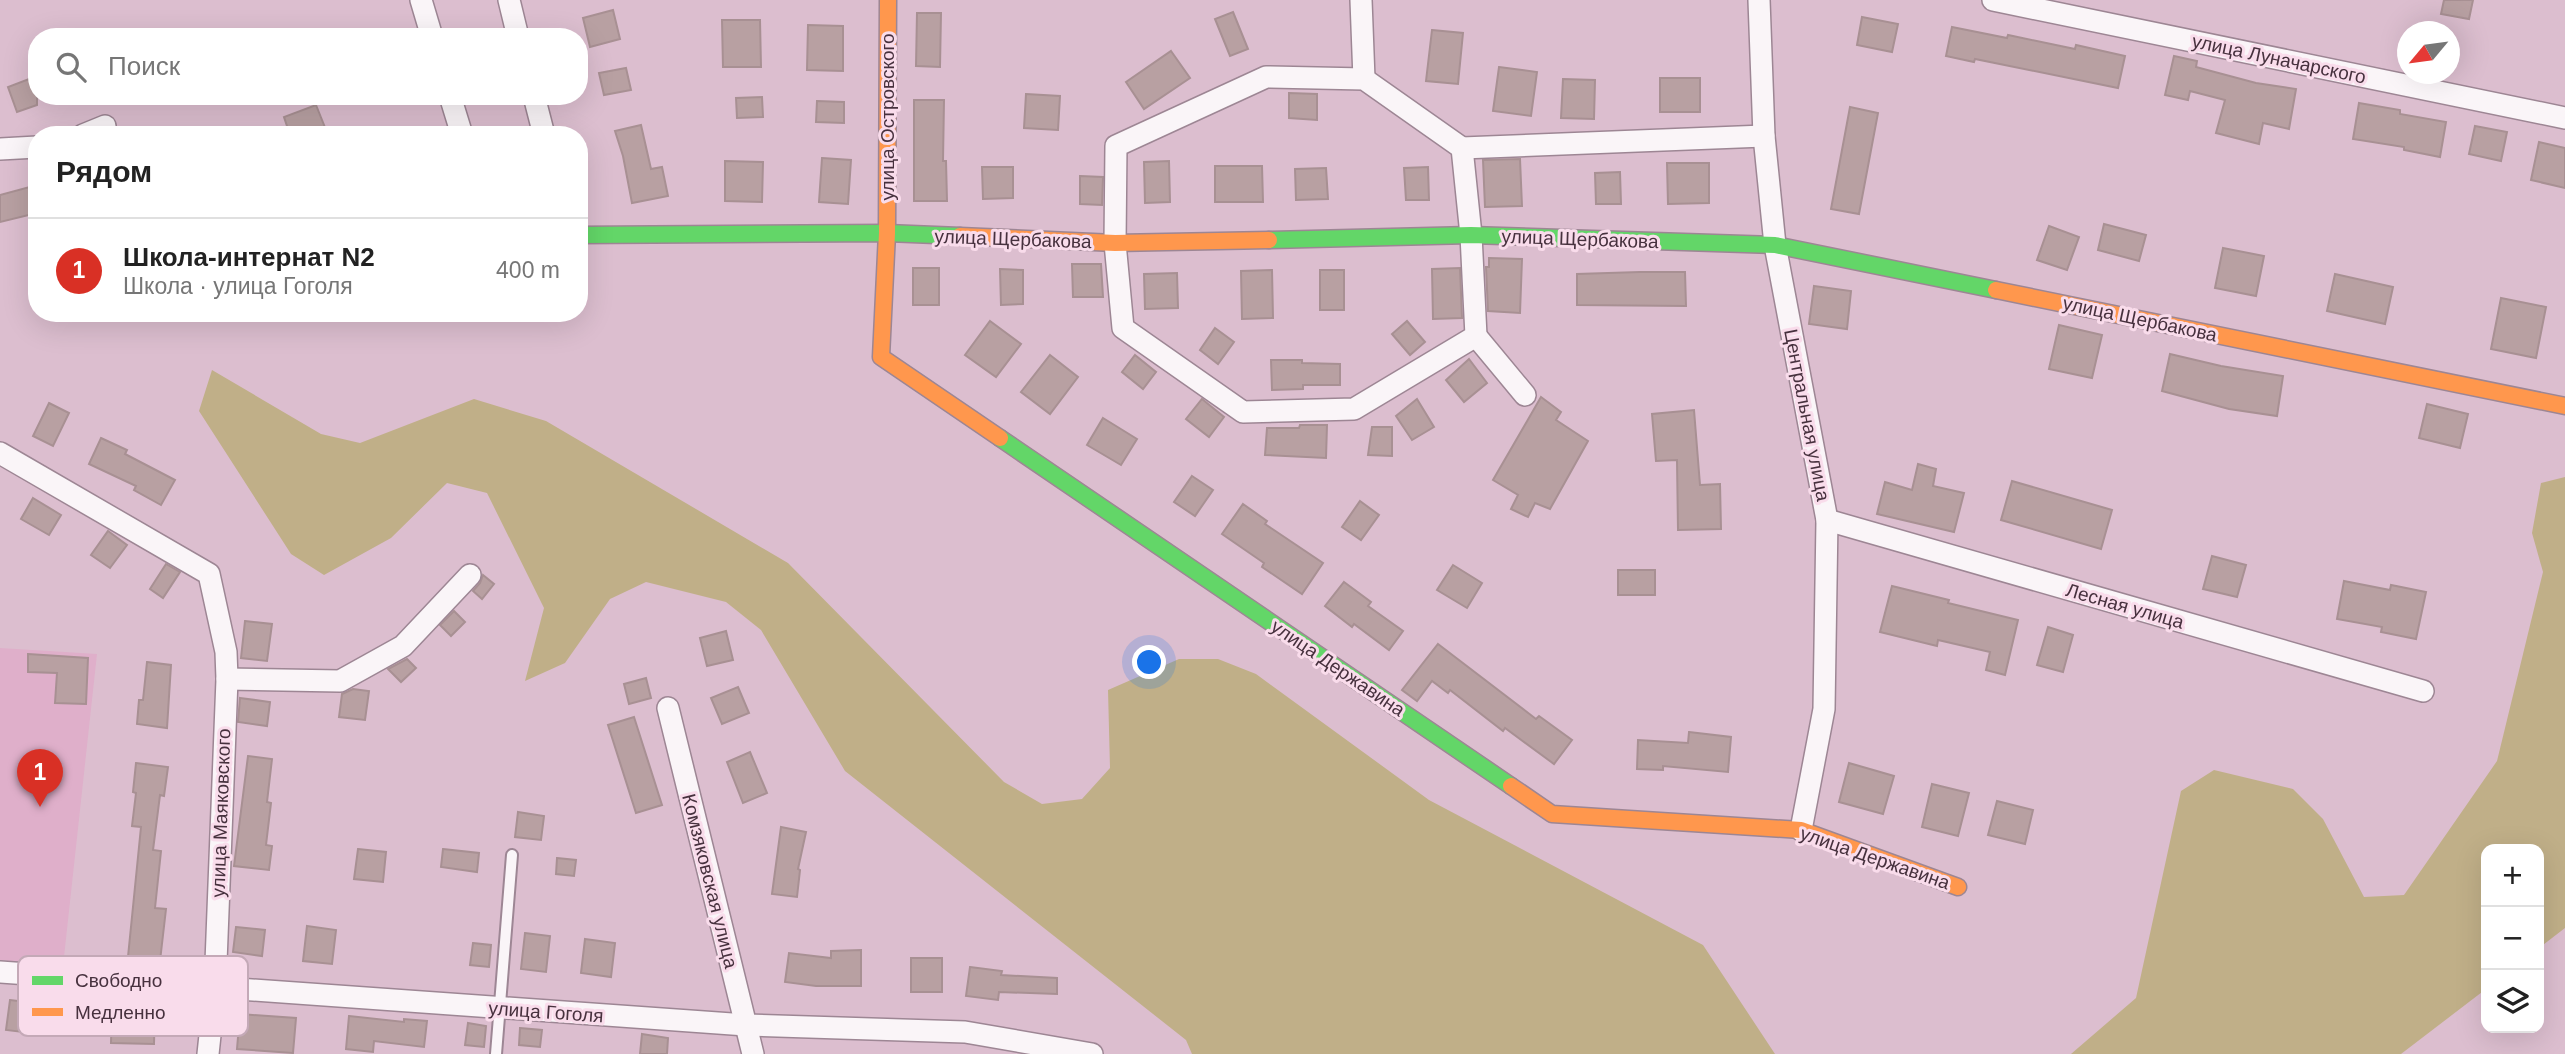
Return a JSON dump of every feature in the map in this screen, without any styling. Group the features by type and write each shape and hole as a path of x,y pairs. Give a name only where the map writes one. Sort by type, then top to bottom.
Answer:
{"street":[{"path":"421,0 429,28"},
{"path":"509,0 516,28"},
{"name":"улица Островского","path":"887,233 888,0"},
{"path":"1361,0 1364,79"},
{"name":"Центральная улица","path":"1759,0 1765,136 1775,245 1827,520 1824,709 1801,830"},
{"name":"улица Луначарского","path":"1993,0 2565,118"},
{"path":"1475,336 1354,409 1243,412 1123,328 1115,243 1116,146 1266,76 1364,79 1462,148 1765,136"},
{"path":"453,105 459,126"},
{"path":"536,105 542,126"},
{"path":"0,149 28,148"},
{"path":"1462,148 1471,235 1475,336 1525,395"},
{"name":"улица Щербакова","path":"588,235 887,233 1115,243 1471,235 1775,245 2565,406"},
{"name":"улица Державина","path":"887,233 881,357 1552,814 1801,830 1958,887"},
{"name":"улица Маяковского","path":"0,453 209,574 226,652 227,679 216,956"},
{"name":"Лесная улица","path":"1827,520 2423,691"},
{"path":"227,679 340,681 403,646 470,575"},
{"name":"Комзяковская улица","path":"668,708 753,1054"},
{"name":"улица Гоголя","path":"0,972 18,973"},
{"name":"улица Гоголя","path":"248,990 746,1025 965,1032 1092,1054"},
{"name":"улица Маяковского","path":"208,1054 210,1036"}],"lane":[{"path":"496,1054 512,855"}],"shaded area":[{"path":"212,370 321,434 360,443 474,399 546,421 788,563 1004,782 1042,804 1082,799 1110,768 1108,690 1179,659 1218,659 1256,674 1429,800 1703,945 1775,1054 1192,1054 1186,1040 845,771 761,630 726,602 646,582 610,599 565,663 525,681 544,608 487,493 447,483 391,538 324,575 291,554 199,411"},
{"path":"2565,477 2565,928 2544,944 2544,844 2481,844 2481,993 2401,1054 2071,1054 2136,998 2181,791 2214,770 2293,789 2323,819 2364,897 2404,895 2497,761 2543,572 2532,533 2541,483"},
{"path":"0,648 97,654 64,956 18,956 18,962 0,960"}],"building":[{"path":"2444,0 2473,0 2469,19 2441,14"},
{"path":"613,10 620,39 590,47 588,28 585,28 583,18"},
{"path":"1233,12 1248,49 1230,56 1215,19"},
{"path":"917,13 941,13 940,67 916,66"},
{"path":"1862,17 1898,24 1892,52 1857,45"},
{"path":"722,20 760,20 761,67 723,67"},
{"path":"808,25 843,26 843,71 807,70"},
{"path":"1952,27 2075,49 2076,45 2125,56 2118,88 1975,59 1974,62 1946,56"},
{"path":"1432,30 1463,33 1458,84 1426,81"},
{"path":"1171,51 1190,78 1144,109 1126,82"},
{"path":"2174,56 2197,61 2196,67 2256,83 2296,89 2289,129 2263,123 2259,144 2216,133 2225,100 2190,91 2188,100 2165,95"},
{"path":"1499,67 1537,72 1531,116 1493,111"},
{"path":"626,68 631,90 604,95 599,73"},
{"path":"1660,78 1700,78 1700,112 1660,112"},
{"path":"28,79 28,105 37,105 17,112 8,87"},
{"path":"1563,79 1595,80 1594,119 1561,118"},
{"path":"1289,93 1317,94 1317,120 1289,118"},
{"path":"1026,94 1060,96 1058,130 1024,128"},
{"path":"762,97 763,117 737,118 736,98"},
{"path":"914,100 944,100 943,161 946,161 947,201 914,201"},
{"path":"817,101 844,102 844,123 816,122"},
{"path":"2359,103 2446,122 2440,157 2404,150 2404,147 2353,139"},
{"path":"316,105 324,126 287,126 284,117"},
{"path":"1850,107 1878,113 1859,214 1831,209"},
{"path":"641,125 651,169 662,167 668,196 632,203 615,131"},
{"path":"2475,126 2507,132 2501,161 2469,154"},
{"path":"2539,142 2565,148 2565,188 2531,180"},
{"path":"822,158 851,160 848,204 819,202"},
{"path":"1520,159 1522,206 1485,207 1483,160"},
{"path":"725,161 763,162 762,202 725,201"},
{"path":"1169,161 1170,202 1145,203 1144,162"},
{"path":"1667,163 1709,163 1709,203 1668,204"},
{"path":"1215,166 1262,166 1263,202 1215,202"},
{"path":"982,167 1013,167 1013,198 983,199"},
{"path":"1428,167 1429,200 1406,200 1404,168"},
{"path":"1326,168 1328,199 1296,200 1295,169"},
{"path":"1620,172 1621,204 1596,204 1595,173"},
{"path":"1080,176 1103,177 1102,205 1080,204"},
{"path":"28,187 28,215 0,222 0,195"},
{"path":"2104,224 2146,235 2139,261 2098,250"},
{"path":"2049,226 2079,237 2067,270 2037,260"},
{"path":"2223,248 2264,256 2256,296 2215,288"},
{"path":"1489,258 1522,259 1520,313 1488,311 1486,267 1489,267"},
{"path":"1072,264 1101,264 1103,297 1073,297"},
{"path":"913,268 939,268 939,305 913,305"},
{"path":"1460,268 1462,318 1433,319 1432,269"},
{"path":"1000,269 1023,270 1023,304 1001,305"},
{"path":"1272,270 1273,318 1242,319 1241,271"},
{"path":"1320,270 1344,270 1344,310 1320,310"},
{"path":"1685,272 1686,306 1577,305 1577,274"},
{"path":"1177,273 1178,308 1145,309 1144,274"},
{"path":"2335,274 2393,287 2385,324 2327,311"},
{"path":"1814,286 1851,291 1847,329 1809,324"},
{"path":"2501,298 2546,307 2536,358 2491,349"},
{"path":"990,321 1021,344 996,377 965,355"},
{"path":"1407,321 1425,342 1410,355 1392,334"},
{"path":"2059,325 2102,335 2092,378 2049,369"},
{"path":"1215,328 1234,342 1218,364 1200,350"},
{"path":"2170,354 2283,376 2277,416 2229,409 2162,391"},
{"path":"1050,355 1078,377 1050,414 1021,392"},
{"path":"1135,355 1156,372 1143,389 1122,372"},
{"path":"1469,359 1487,383 1464,402 1446,380"},
{"path":"1271,360 1340,364 1340,385 1303,385 1303,389 1272,390"},
{"path":"1541,397 1561,412 1556,420 1588,441 1550,509 1535,503 1528,517 1511,509 1518,495 1493,480"},
{"path":"1202,399 1224,417 1209,437 1186,419"},
{"path":"1417,399 1434,427 1412,440 1396,416"},
{"path":"49,403 69,413 53,446 33,436"},
{"path":"2427,404 2468,414 2460,448 2419,438"},
{"path":"1694,410 1700,485 1720,484 1721,529 1678,530 1677,460 1656,461 1652,414"},
{"path":"1103,418 1137,439 1121,465 1087,445"},
{"path":"1300,425 1327,425 1326,458 1265,455 1267,428 1299,428"},
{"path":"1372,427 1392,427 1392,456 1368,455"},
{"path":"101,438 127,450 125,454 175,480 161,505 134,490 136,486 89,464"},
{"path":"1918,464 1936,469 1933,486 1964,493 1954,532 1877,514 1885,482 1912,490"},
{"path":"1192,476 1213,490 1195,516 1174,502"},
{"path":"2012,481 2112,510 2101,549 2001,520"},
{"path":"33,498 61,515 49,535 21,519"},
{"path":"1360,501 1379,515 1361,540 1342,527"},
{"path":"1243,504 1267,521 1265,524 1323,563 1302,594 1262,567 1264,563 1222,534"},
{"path":"108,531 127,545 110,568 91,555"},
{"path":"2212,556 2246,565 2237,597 2203,589"},
{"path":"166,564 180,572 163,598 150,589"},
{"path":"1453,565 1482,583 1467,608 1437,590"},
{"path":"1618,570 1655,570 1655,595 1618,595"},
{"path":"483,575 494,584 482,599 473,591"},
{"path":"2344,581 2390,590 2391,585 2426,592 2416,639 2381,632 2382,627 2337,619"},
{"path":"1344,582 1371,602 1368,606 1403,631 1389,650 1325,606"},
{"path":"1892,586 2018,620 2005,675 1986,670 1990,652 1938,640 1937,646 1880,632"},
{"path":"454,611 465,622 451,636 440,625"},
{"path":"245,621 272,624 267,661 241,658"},
{"path":"2048,627 2073,635 2063,672 2037,665"},
{"path":"726,631 733,660 707,666 700,638"},
{"path":"1438,644 1536,719 1539,716 1572,740 1554,764 1505,728 1503,731 1450,690 1448,693 1432,681 1417,701 1402,690"},
{"path":"28,654 88,658 86,704 55,703 57,673 28,672"},
{"path":"407,659 416,668 401,682 388,669"},
{"path":"147,662 171,665 167,728 137,724 139,700 143,700"},
{"path":"646,678 651,698 629,704 624,684"},
{"path":"738,687 749,713 722,724 711,698"},
{"path":"353,689 369,691 365,720 339,717 342,694"},
{"path":"240,698 270,702 267,726 238,722"},
{"path":"634,717 662,805 636,813 608,725"},
{"path":"1689,732 1731,737 1728,772 1663,766 1663,770 1637,769 1638,740 1688,743"},
{"path":"750,752 767,793 743,803 727,762"},
{"path":"248,756 272,759 267,802 271,803 266,845 272,846 269,870 234,866"},
{"path":"136,763 168,767 164,796 160,795 153,850 161,851 155,908 166,909 161,956 128,956 141,827 132,826 136,793 133,792"},
{"path":"1849,763 1894,776 1883,814 1839,802"},
{"path":"1932,784 1969,793 1958,836 1922,827"},
{"path":"1997,801 2033,810 2025,844 1988,835"},
{"path":"518,812 544,816 541,840 515,837"},
{"path":"781,827 806,832 798,869 797,897 772,894"},
{"path":"358,849 386,852 383,882 354,879"},
{"path":"443,849 479,853 477,872 441,867"},
{"path":"557,858 576,860 574,876 556,874"},
{"path":"307,926 336,930 332,964 303,961"},
{"path":"236,927 265,930 262,956 233,952"},
{"path":"525,933 550,936 546,972 521,969"},
{"path":"585,939 615,943 611,977 581,973"},
{"path":"473,943 491,945 489,967 470,965"},
{"path":"861,950 861,986 816,986 785,982 789,953 831,958 831,951"},
{"path":"911,958 942,958 942,992 911,992"},
{"path":"970,967 1002,971 1001,975 1057,978 1057,994 999,992 998,1000 966,996"},
{"path":"10,1000 18,1001 18,1031 6,1030"},
{"path":"248,1015 296,1018 293,1053 237,1049 238,1036 248,1036"},
{"path":"349,1016 404,1022 404,1019 427,1021 424,1047 374,1041 373,1052 346,1049"},
{"path":"468,1023 486,1026 484,1047 465,1045"},
{"path":"520,1028 542,1030 540,1047 519,1045"},
{"path":"642,1034 668,1038 667,1054 640,1054"},
{"path":"111,1036 154,1036 154,1044 111,1043"}],"traffic: fast":[{"path":"588,235 887,233 960,236"},
{"path":"1269,240 1471,235 1775,245 1996,290"},
{"path":"1000,438 1511,786"}],"traffic: slow":[{"path":"888,0 887,233 881,357 1000,438"},
{"path":"960,236 1115,243 1269,240"},
{"path":"1996,290 2565,406"},
{"path":"1511,786 1552,814 1801,830 1958,887"}],"place":[{"name":"Школа-интернат N2","path":"40,807"}]}
